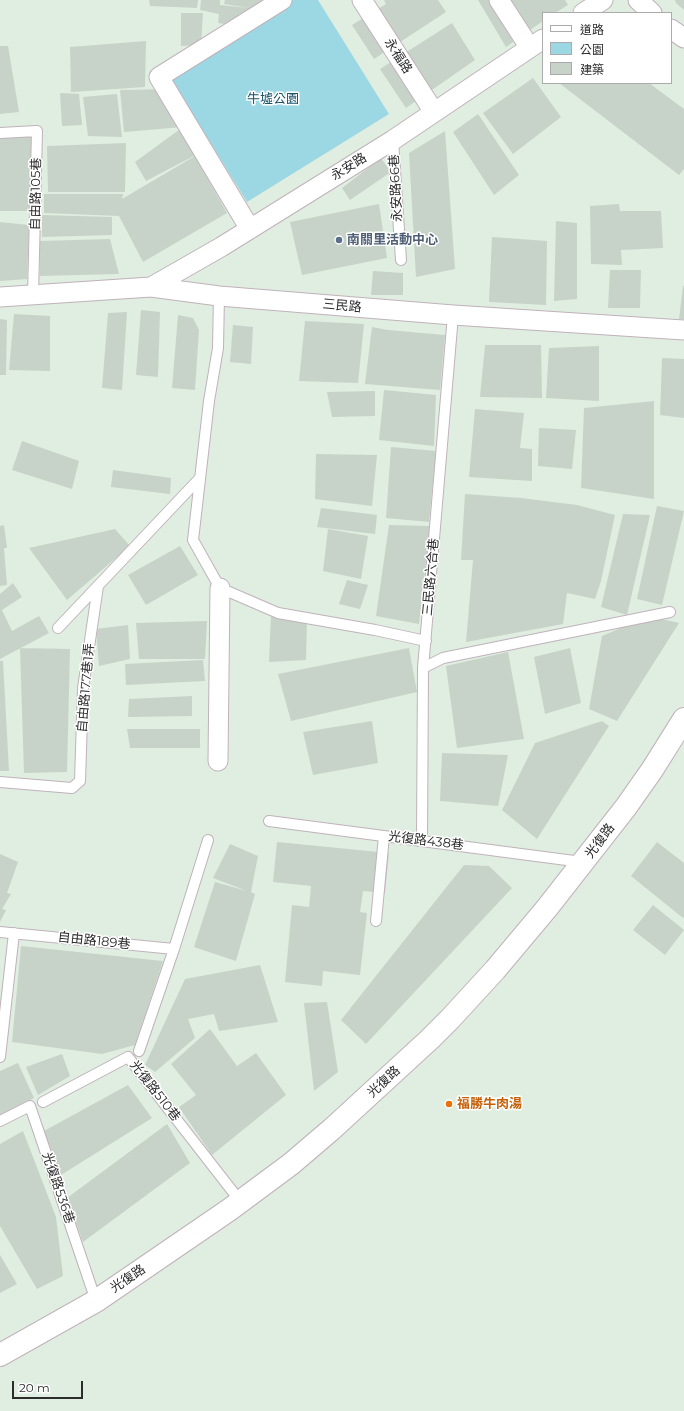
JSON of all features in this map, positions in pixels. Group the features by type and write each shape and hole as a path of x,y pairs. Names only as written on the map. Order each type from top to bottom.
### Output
{"main road":[{"name":"光復路","path":"0,1355 96,1301 240,1202 291,1164 332,1129 450,1019 495,970 584,862 635,794 684,719"}],"street":[{"path":"250,229 159,77 282,0"},
{"name":"永福路","path":"362,0 434,112"},
{"path":"499,0 536,43"},
{"path":"585,12 603,0"},
{"path":"638,0 651,12"},
{"path":"672,30 684,38"},
{"name":"永安路","path":"151,287 221,247 393,140 536,43"},
{"name":"三民路","path":"0,297 151,287 219,296 453,315 684,330"},
{"path":"218,761 220,588"}],"lane":[{"name":"自由路105巷","path":"0,133 37,131 33,295"},
{"name":"永安路66巷","path":"393,140 401,260"},
{"path":"219,296 218,348 209,401 193,540 220,588 278,613 375,630 426,641"},
{"name":"三民路六合巷","path":"422,840 423,668 453,315"},
{"path":"58,628 199,479"},
{"name":"自由路177巷1弄","path":"0,782 72,788 80,781 83,688 98,586"},
{"path":"423,668 443,658 670,612"},
{"name":"光復路438巷","path":"269,821 584,862"},
{"path":"376,921 384,836"},
{"path":"139,1051 174,949 208,840"},
{"name":"自由路189巷","path":"0,932 174,949"},
{"path":"0,1057 14,933"},
{"name":"光復路510巷","path":"43,1102 128,1057 240,1202"},
{"name":"光復路536巷","path":"0,1121 30,1106 96,1301"}],"green space":[{"name":"牛墟公園","path":"291,0 318,0 389,114 247,202 169,76"}],"building":[{"path":"149,0 198,0 197,8 150,6"},
{"path":"201,0 220,0 220,5 250,8 224,4 225,0 287,0 284,13 254,8 249,28 218,23 219,14 200,10"},
{"path":"384,0 438,0 446,12 374,59 352,25 386,4"},
{"path":"478,0 565,0 568,5 557,12 542,12 542,22 506,47"},
{"path":"675,0 684,0 684,10 676,3"},
{"path":"181,13 203,13 201,45 181,46"},
{"path":"452,23 475,60 406,108 380,69"},
{"path":"146,41 145,87 71,92 70,47"},
{"path":"0,46 8,46 19,112 0,114"},
{"path":"533,78 561,117 513,154 483,113"},
{"path":"560,84 650,84 684,109 684,169 679,175"},
{"path":"172,89 191,126 200,126 213,146 146,181 135,162 183,127 124,132 120,90"},
{"path":"60,93 79,94 82,125 62,126"},
{"path":"117,94 122,137 88,136 83,97"},
{"path":"478,114 519,175 494,195 453,132"},
{"path":"445,131 455,269 416,277 409,153"},
{"path":"0,137 34,137 32,211 0,211"},
{"path":"126,143 125,192 48,192 47,146"},
{"path":"195,156 227,213 143,262 119,216 44,213 44,194 123,194 122,199"},
{"path":"381,158 391,172 350,200 342,188"},
{"name":"南關里活動中心","path":"379,204 387,258 302,275 290,222"},
{"path":"619,204 620,211 661,211 663,248 621,250 622,265 591,264 590,206"},
{"path":"42,215 112,217 112,235 42,237"},
{"path":"556,221 577,223 577,299 554,301"},
{"path":"0,222 29,225 27,279 0,281"},
{"path":"492,237 547,241 546,305 489,302"},
{"path":"110,239 119,274 40,276 40,241"},
{"path":"610,270 641,270 640,308 608,308"},
{"path":"373,271 403,273 403,295 371,295"},
{"path":"683,286 684,319 679,319"},
{"path":"141,310 160,312 158,377 136,375"},
{"path":"127,312 122,390 102,388 108,313"},
{"path":"14,314 50,316 50,371 9,370"},
{"path":"178,315 193,318 199,330 195,390 172,388"},
{"path":"0,319 7,320 6,375 0,375"},
{"path":"305,321 364,324 358,383 299,381"},
{"path":"233,325 253,327 251,364 230,362"},
{"path":"372,327 388,330 445,335 440,390 365,384"},
{"path":"485,345 541,345 542,398 480,397"},
{"path":"599,346 599,401 546,398 549,348"},
{"path":"662,358 684,359 684,418 660,415"},
{"path":"384,390 436,395 434,446 379,440"},
{"path":"375,391 375,416 332,417 327,392"},
{"path":"654,401 654,499 581,488 584,408"},
{"path":"475,409 524,413 520,448 532,449 532,481 469,477"},
{"path":"539,428 576,430 572,469 538,466"},
{"path":"22,441 79,461 72,489 12,470"},
{"path":"391,447 436,451 429,522 386,518"},
{"path":"316,454 377,455 372,506 315,499"},
{"path":"113,470 171,478 170,494 111,487"},
{"path":"465,494 521,498 577,505 615,515 601,581 595,599 567,593 563,624 466,642 473,560 461,560"},
{"path":"657,506 684,511 662,605 637,599"},
{"path":"321,508 377,515 375,534 317,527"},
{"path":"623,514 650,515 627,615 601,607"},
{"path":"4,525 7,548 4,548 7,585 0,586 0,526"},
{"path":"389,525 430,526 419,624 376,616"},
{"path":"115,529 130,546 67,600 29,548"},
{"path":"328,529 368,536 361,579 323,571"},
{"path":"180,546 198,575 146,605 128,575"},
{"path":"347,580 368,585 360,609 339,604"},
{"path":"13,583 22,597 2,610 12,631 39,616 49,633 0,659 0,594"},
{"path":"271,614 307,618 306,660 269,662"},
{"path":"649,616 679,623 617,721 589,709 602,636"},
{"path":"207,621 205,659 139,659 136,623"},
{"path":"128,625 130,659 99,666 96,629"},
{"path":"20,648 70,649 67,772 24,773"},
{"path":"409,648 417,692 291,721 278,674"},
{"path":"570,648 581,703 545,714 534,657"},
{"path":"508,652 524,739 457,748 446,666"},
{"path":"203,660 205,681 126,685 125,664"},
{"path":"0,661 3,661 9,771 0,771"},
{"path":"192,696 192,716 128,717 129,699"},
{"path":"372,721 378,763 313,775 303,732"},
{"path":"602,721 609,726 537,839 502,810 535,743"},
{"path":"127,729 200,729 200,748 130,748"},
{"path":"442,753 508,755 498,806 440,801"},
{"path":"277,842 389,853 385,893 363,891 360,912 367,913 360,975 323,971 322,986 285,982 292,905 309,907 311,886 273,882"},
{"path":"657,842 684,863 683,918 631,876"},
{"path":"230,844 258,856 251,892 255,894 236,961 194,947 215,882 247,891 213,878"},
{"path":"0,854 18,862 7,893 11,894 2,909 6,910 0,922"},
{"path":"464,865 489,866 512,888 366,1044 341,1020"},
{"path":"653,905 684,930 665,955 633,930"},
{"path":"21,946 163,961 135,1045 102,1054 12,1042"},
{"path":"260,965 278,1022 219,1031 214,1014 188,1019 195,1038 155,1072 145,1065 185,979"},
{"path":"327,1002 338,1072 314,1091 304,1003"},
{"path":"210,1029 237,1066 256,1053 286,1095 212,1155 179,1107 196,1095 171,1064"},
{"path":"62,1054 70,1076 38,1095 26,1067"},
{"path":"18,1063 34,1098 0,1114 0,1071"},
{"path":"128,1085 152,1118 61,1175 44,1131"},
{"path":"167,1124 190,1163 83,1242 67,1198"},
{"path":"23,1131 56,1217 63,1276 37,1289 0,1226 0,1144"},
{"path":"0,1255 17,1284 0,1293"}],"place":[{"name":"南關里活動中心","path":"339,240"},
{"name":"福勝牛肉湯","path":"449,1104"}]}
